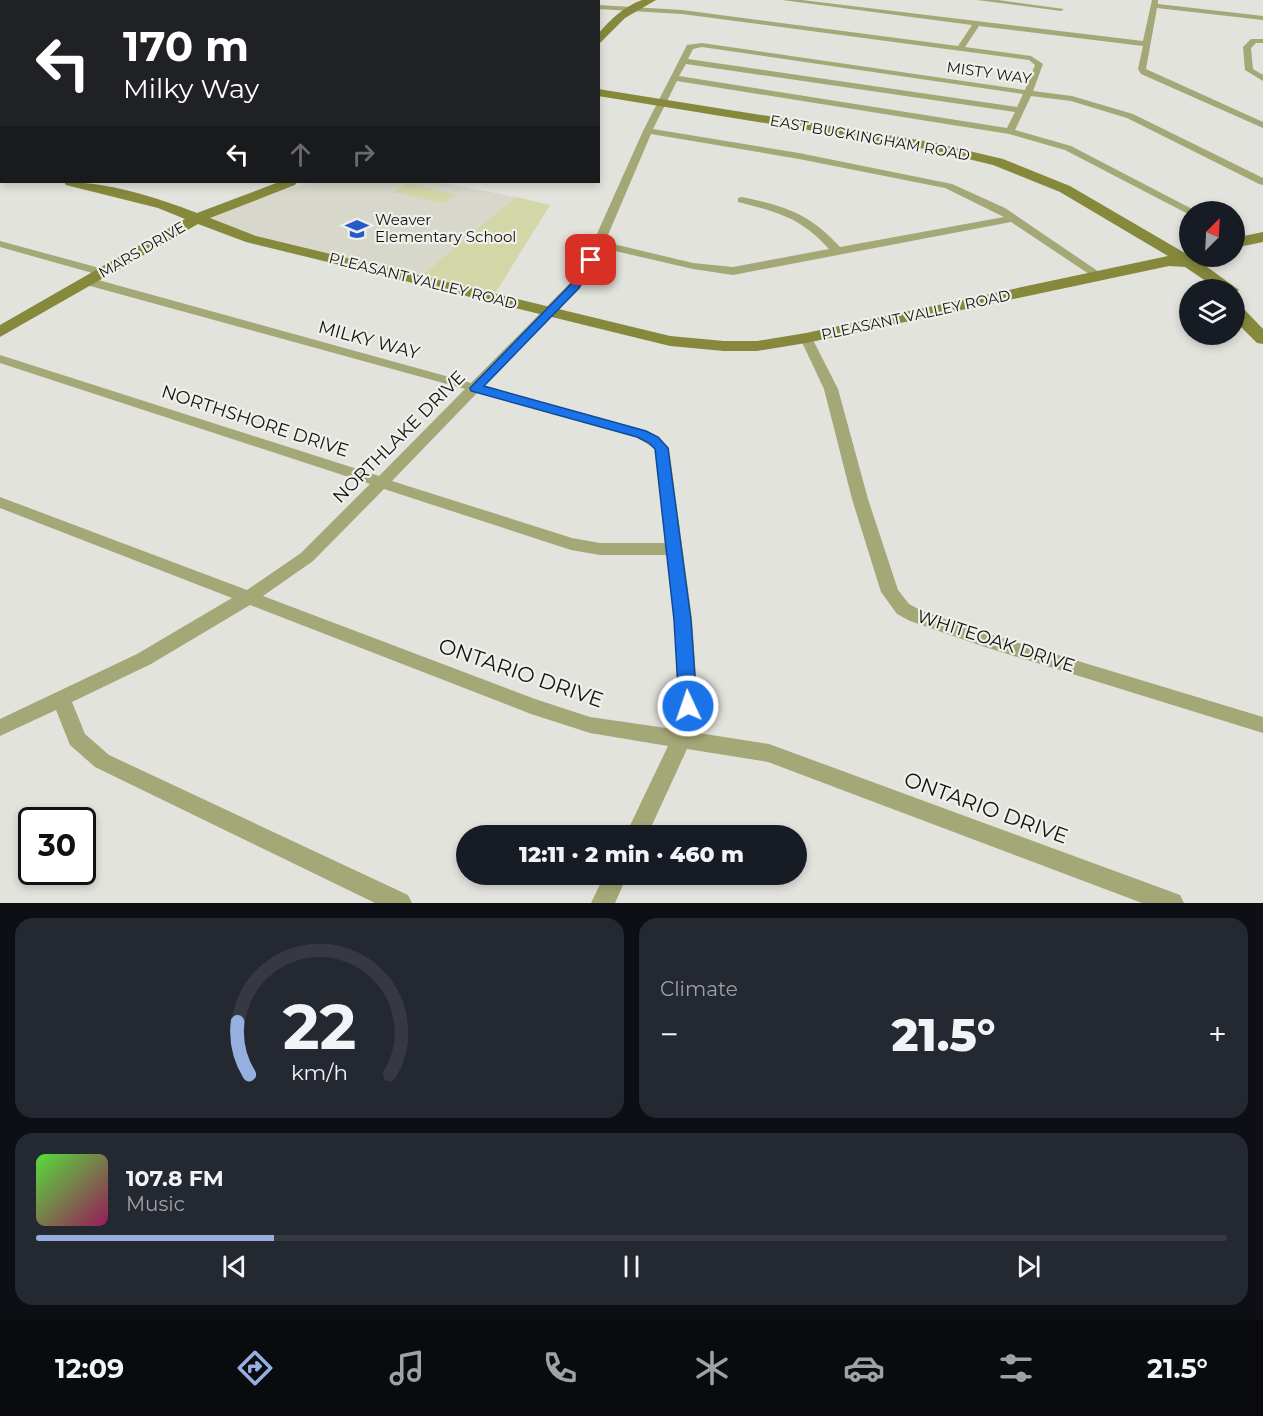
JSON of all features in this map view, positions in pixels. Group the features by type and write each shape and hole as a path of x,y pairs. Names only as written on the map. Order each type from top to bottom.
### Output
{"street":[{"path":"600,37 617,17 628,9 651,0"},
{"path":"785,0 976,24 1052,30 1147,44"},
{"path":"980,0 1060,12 1065,0"},
{"path":"1263,18 1155,3 1142,69 1144,72 1263,125"},
{"path":"600,7 682,12 1035,60 1039,64 1029,92 1010,131"},
{"path":"960,49 976,24"},
{"path":"1258,41 1247,47 1249,70 1263,79"},
{"name":"NORTHLAKE DRIVE","path":"0,728 144,659 249,597 307,557 575,285 598,244 682,61 690,47 695,45"},
{"name":"MISTY WAY","path":"695,45 1072,99 1130,116 1263,182"},
{"path":"682,61 1020,110"},
{"path":"674,78 1010,131 1068,148 1179,206"},
{"name":"EAST BUCKINGHAM ROAD","path":"600,92 924,151 1002,170 1050,190 1179,257"},
{"name":"EAST BUCKINGHAM ROAD","path":"600,97 662,105"},
{"path":"648,131 935,182 979,198 1099,276"},
{"name":"PLEASANT VALLEY ROAD","path":"74,183 163,205 251,239 670,341 692,343 757,346 806,338 1179,258"},
{"name":"MARS DRIVE","path":"0,332 197,218 287,183"},
{"path":"742,200 791,212 824,236 837,251"},
{"path":"598,244 693,266 734,271 1013,218"},
{"path":"1245,241 1263,237"},
{"path":"0,244 103,272"},
{"path":"1245,244 1263,247"},
{"path":"1189,267 1200,279"},
{"path":"1195,267 1214,279"},
{"name":"MILKY WAY","path":"87,281 642,434 654,440 662,448 673,549"},
{"path":"1245,301 1263,317"},
{"path":"1245,320 1263,339"},
{"name":"WHITEOAK DRIVE","path":"806,338 831,389 860,499 890,592 903,609 916,616 989,641 1263,725"},
{"name":"NORTHSHORE DRIVE","path":"0,359 571,544 600,549 673,549"},
{"name":"ONTARIO DRIVE","path":"0,502 531,706 590,725 769,753 1172,903"},
{"path":"641,825 681,739 688,706 683,620 673,549"},
{"path":"61,699 77,739 102,761 400,903"},
{"path":"603,903 612,885"}],"shaded area":[{"name":"Weaver Elementary School","path":"308,183 443,183 516,197 420,277 252,236 209,217"}],"green space":[{"path":"407,183 457,195 444,203 393,192"},
{"path":"516,197 550,205 496,292 491,293 420,277"}],"place":[{"name":"Weaver Elementary School","path":"357,229"}],"route":[{"path":"591,260 575,285 476,388 642,434 654,440 662,448 683,620 688,706"}]}
